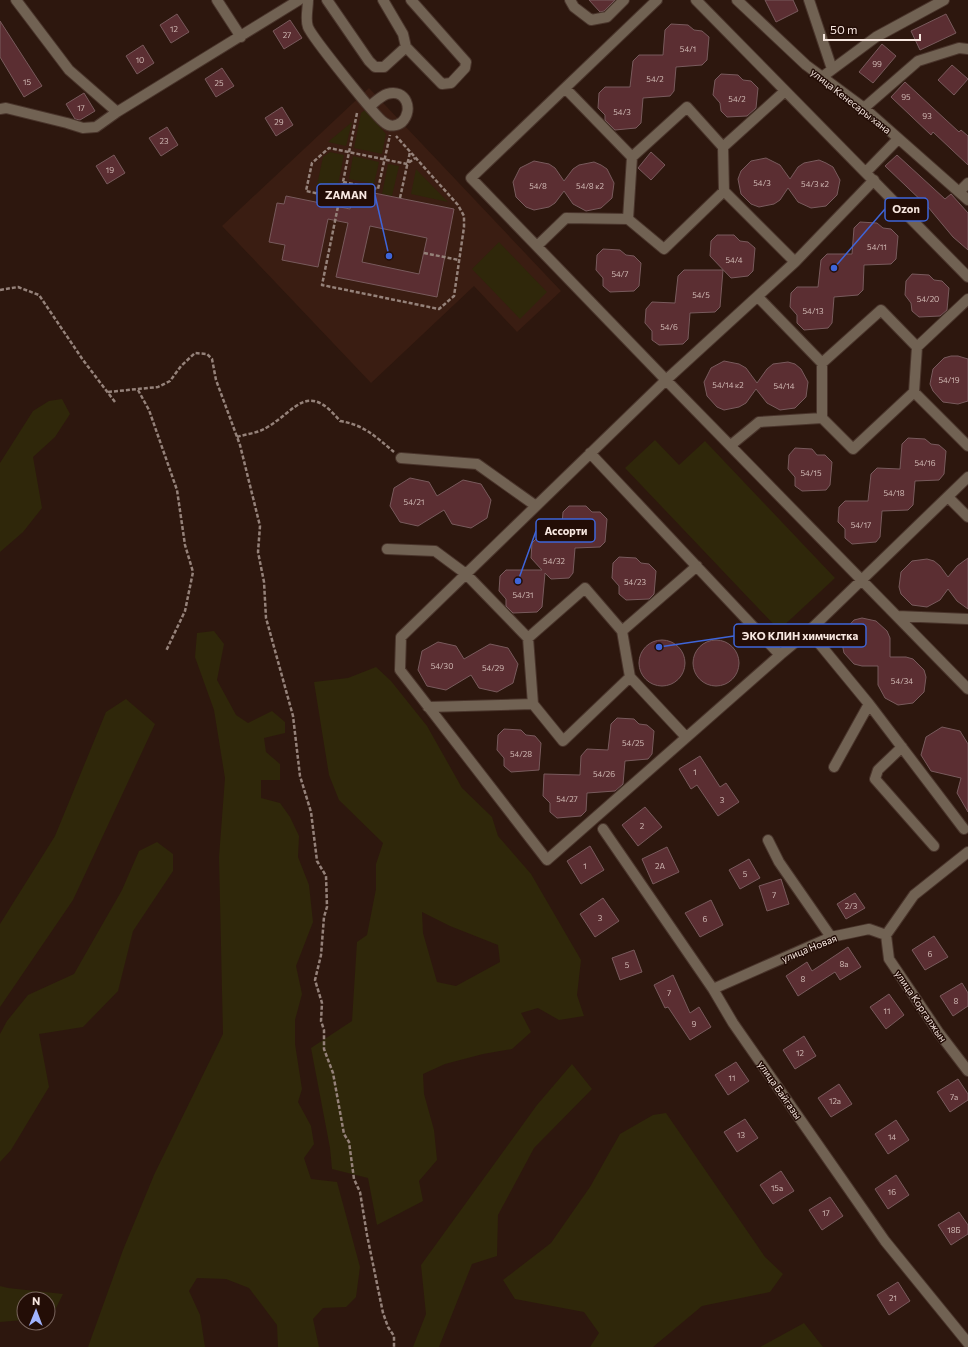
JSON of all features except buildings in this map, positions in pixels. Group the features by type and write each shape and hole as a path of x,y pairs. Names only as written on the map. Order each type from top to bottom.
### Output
{"street":[{"path":"16,0 69,70 117,112"},
{"path":"217,0 241,37"},
{"path":"0,109 14,110 67,122 83,128 96,127 117,112 299,0"},
{"path":"308,0 307,19 312,35 370,106"},
{"path":"327,0 369,61 375,67 384,67 406,47"},
{"path":"383,0 403,34 406,47 442,84 450,83 465,68 466,62 411,0"},
{"path":"570,0 574,7 591,20 607,17 624,0"},
{"path":"658,0 471,178 666,380 968,688"},
{"path":"696,0 968,277"},
{"name":"улица Кенесары хана","path":"736,0 806,65 864,108 968,200"},
{"path":"809,0 832,69"},
{"path":"822,77 876,37 944,0"},
{"path":"864,108 918,61 959,48 968,49"},
{"path":"565,88 632,157"},
{"path":"723,147 785,91"},
{"path":"628,219 632,157 687,107 723,147 724,191 795,262"},
{"path":"866,172 898,138"},
{"path":"874,180 795,262 666,380 401,637 400,670 547,860 780,654 809,631 968,477"},
{"path":"959,192 968,183"},
{"path":"537,246 566,218 628,219 664,249 724,191"},
{"path":"758,296 822,363 822,418 853,449 914,392 917,347 968,299"},
{"path":"822,363 881,310 917,347"},
{"path":"914,392 968,446"},
{"path":"731,445 759,422 822,418"},
{"path":"590,453 780,654"},
{"path":"400,458 477,464 536,506"},
{"path":"948,497 968,517"},
{"path":"387,548 436,551 466,574 528,638 533,704 563,741 630,677"},
{"path":"622,631 697,566"},
{"path":"528,638 585,588 622,631 630,677 686,737"},
{"path":"897,616 968,619"},
{"path":"809,631 869,704 964,829"},
{"path":"428,707 533,704"},
{"path":"834,767 869,704"},
{"path":"902,747 878,770 875,779 934,846"},
{"name":"улица Байгазы","path":"603,828 713,989 733,1023 885,1241 968,1343"},
{"path":"768,840 779,862 831,937"},
{"path":"886,935 914,895 968,852"},
{"name":"улица Новая","path":"713,989 831,937 869,929 886,935"},
{"name":"улица Коргалжын","path":"886,935 889,959 939,1033 968,1071"}],"path":[{"path":"343,182 378,190 391,130 458,205 464,216 464,227 454,296 439,309 322,285 357,113"},
{"path":"340,198 306,191 312,163 329,148 407,164 415,158"},
{"path":"400,198 410,151"},
{"path":"424,253 459,260"},
{"path":"0,290 18,287 39,295 83,360 115,402"},
{"path":"108,392 158,387 170,381 181,366 195,353 207,354 212,359 216,380 237,437 260,526 258,552 264,582 266,618 293,716 300,776 310,812 318,860 326,876 327,907 324,917 321,955 315,980 322,1003 321,1021 324,1030 324,1049 334,1073 344,1134 349,1142 354,1179 360,1192 383,1313 388,1327 394,1336 394,1347"},
{"path":"138,390 149,410 176,490 185,545 193,572 185,611 166,651"},
{"path":"237,437 265,429 306,400 316,400 333,413 340,421 352,423 368,430 400,458"}],"shaded area":[{"path":"369,88 561,291 517,332 474,286 371,383 222,226"},
{"path":"365,110 386,134 382,154 354,148 361,113"},
{"path":"352,122 346,146 328,142"},
{"path":"330,152 344,155 337,190 317,185 323,157"},
{"path":"353,156 379,162 374,184 349,179"},
{"path":"388,164 399,166 392,196 382,194"},
{"path":"416,169 448,202 411,194"},
{"path":"499,242 547,292 520,319 472,269"},
{"path":"62,399 70,414 55,437 33,457 42,508 23,532 0,552 0,463 33,411 49,401"},
{"path":"655,440 679,465 705,441 835,578 779,630 625,468"},
{"path":"214,631 224,644 217,680 236,715 248,723 272,711 285,722 285,733 264,738 266,752 280,764 280,780 261,780 261,798 280,803 290,817 299,836 298,857 309,885 313,922 296,966 302,994 295,1020 295,1044 302,1089 298,1102 311,1126 314,1144 304,1158 311,1179 337,1182 360,1267 356,1297 346,1307 323,1308 313,1319 319,1347 278,1347 277,1325 249,1288 226,1279 197,1278 189,1291 200,1315 205,1347 88,1347 123,1250 154,1175 223,1034 219,857 225,778 214,710 195,657 197,633"},
{"path":"376,667 391,681 427,726 462,788 492,817 498,836 531,874 581,960 577,995 584,1016 559,1020 538,1008 521,1013 531,1032 512,1049 483,1054 445,1064 423,1074 424,1094 434,1130 437,1160 419,1181 423,1201 377,1225 368,1178 332,1169 330,1148 311,1048 352,1021 357,942 367,935 376,889 376,864 383,843 339,800 329,775 314,682 348,678","holes":["422,912 450,926 498,945 500,962 456,986 437,982 423,933"]},
{"path":"126,699 155,724 73,900 0,1007 0,924 55,836 106,712"},
{"path":"157,842 173,854 173,871 133,931 118,991 83,1027 39,1034 49,1087 11,1150 0,1162 0,1034 7,1021 28,995 74,974 122,890 139,851"},
{"path":"572,1064 592,1089 534,1148 498,1215 497,1256 472,1264 439,1347 413,1347 426,1314 421,1265 537,1105"},
{"path":"666,1113 765,1257 783,1274 770,1292 702,1306 653,1347 590,1347 599,1333 584,1312 515,1299 503,1280 551,1243 590,1187 620,1134 653,1115"},
{"path":"0,1286 36,1291 16,1291 16,1321 0,1322"},
{"path":"56,1293 63,1294 56,1308"},
{"path":"804,1323 823,1347 760,1347"}],"place":[{"name":"ZAMAN","path":"389,256"},
{"name":"Ozon","path":"834,268"},
{"name":"Ассорти","path":"518,581"},
{"name":"ЭКО КЛИН химчистка","path":"659,647"}]}
